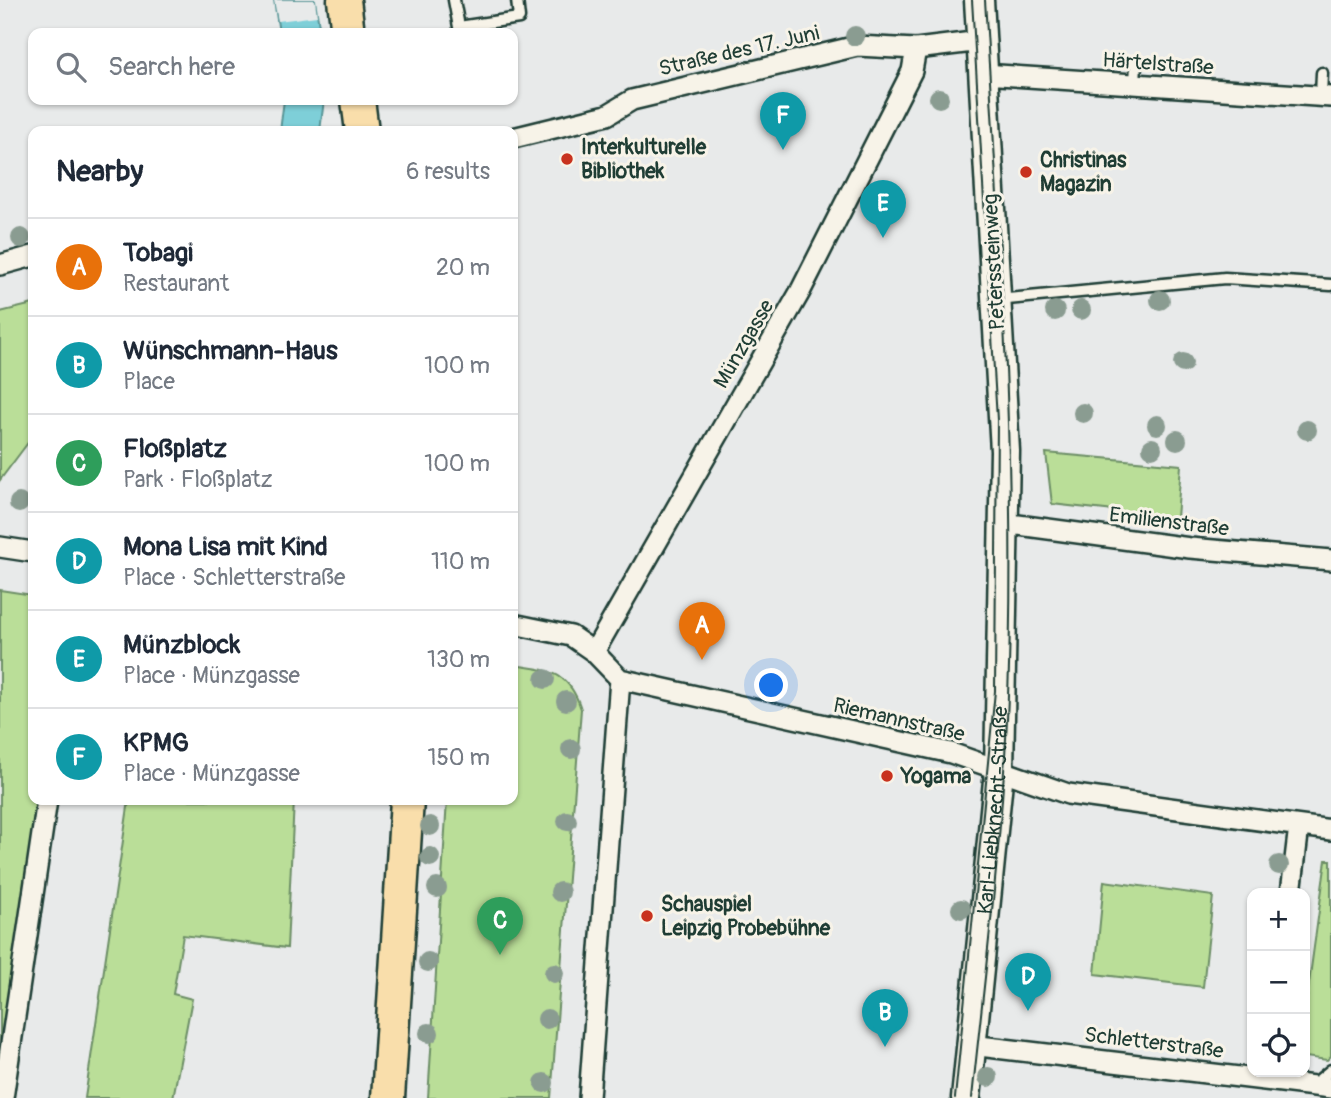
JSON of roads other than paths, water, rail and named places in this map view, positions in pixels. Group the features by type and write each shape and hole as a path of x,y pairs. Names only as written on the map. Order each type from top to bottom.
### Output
{"main road":[{"path":"344,0 347,28"},
{"name":"Peterssteinweg","path":"979,0 1005,451 1003,523"},
{"path":"359,105 361,126"},
{"name":"Karl-Liebknecht-Straße","path":"966,1098 999,771 1003,523"},
{"path":"388,1098 407,805"}],"street":[{"name":"Straße des 17. Juni","path":"518,137 607,115 632,100 857,47 916,49 981,41"},
{"name":"Münzgasse","path":"594,652 803,286 912,71 916,49"},
{"name":"Härtelstraße","path":"983,74 1326,97"},
{"path":"0,265 28,257"},
{"name":"Emilienstraße","path":"1003,523 1190,548 1331,561"},
{"path":"5,547 28,551"},
{"path":"518,625 571,636 594,652 620,679 589,1098"},
{"name":"Riemannstraße","path":"620,679 951,753 1068,793 1331,830"},
{"path":"3,1098 46,805"},
{"path":"1292,888 1299,826"},
{"name":"Schletterstraße","path":"971,1045 1247,1074"},
{"name":"Schletterstraße","path":"1276,1077 1322,1087"}],"lane":[{"path":"454,0 458,27 519,18 517,0"},
{"path":"1135,85 1136,62"},
{"path":"1322,73 1326,97"},
{"path":"997,300 1225,278 1331,285"},
{"path":"1322,1087 1331,1069"}],"water":[{"path":"274,0 315,0 319,28 278,28"},
{"path":"283,105 323,105 321,126 281,126"}],"tram line":[{"path":"955,1098 995,691 997,420 972,0"},
{"path":"972,1098 1002,796 1010,609 1005,348 985,0"}],"place":[{"name":"KPMG","path":"783,150"},
{"name":"Interkulturelle Bibliothek","path":"567,159"},
{"name":"Christinas Magazin","path":"1026,172"},
{"name":"Münzblock","path":"883,238"},
{"name":"Tobagi","path":"702,660"},
{"name":"Yogama","path":"887,776"},
{"name":"Schauspiel Leipzig Probebühne","path":"647,916"},
{"name":"Floßplatz","path":"500,955"},
{"name":"Mona Lisa mit Kind","path":"1028,1011"},
{"name":"Wünschmann-Haus","path":"885,1047"}]}
